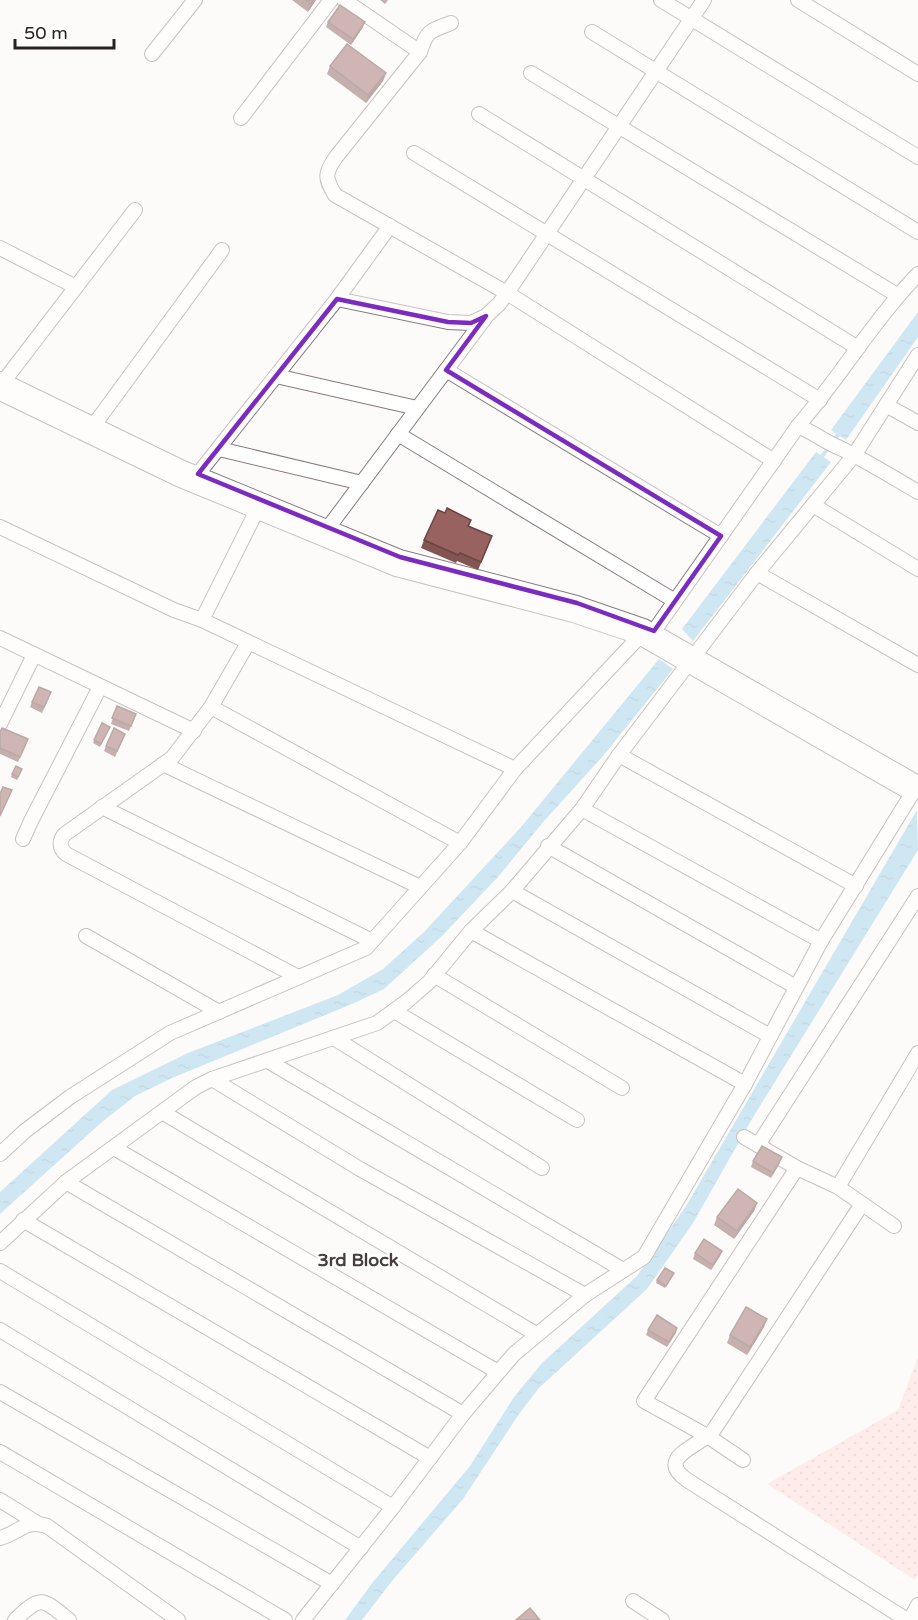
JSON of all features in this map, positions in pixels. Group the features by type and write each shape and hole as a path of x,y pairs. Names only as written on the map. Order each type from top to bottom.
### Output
{"street":[{"path":"152,54 195,0"},
{"path":"241,118 331,0"},
{"path":"344,0 420,52"},
{"path":"661,0 918,157"},
{"path":"328,528 486,316 507,293 704,0"},
{"path":"798,0 918,74"},
{"path":"451,23 425,36 420,52 328,168 326,180 335,195 507,293 774,461"},
{"path":"592,32 918,232"},
{"path":"531,73 897,295"},
{"path":"479,114 858,348"},
{"path":"414,153 820,400"},
{"path":"1,384 135,210"},
{"path":"198,474 337,299 390,226"},
{"path":"0,248 76,288"},
{"path":"94,425 222,250"},
{"path":"654,631 798,426 820,400 897,295 918,274"},
{"path":"337,299 448,322 471,323 486,316"},
{"path":"0,1243 66,1182 196,1087 212,1079 377,1023 406,1002 434,975 471,931 512,891 548,846 582,809 757,573 855,454 918,355"},
{"path":"446,370 721,536"},
{"path":"276,376 417,408"},
{"path":"1,384 198,474 400,557 577,603 644,626 654,631 691,660"},
{"path":"1,384 178,479 396,569 573,615 639,638 691,660 916,787 821,941 745,1084 644,1257 585,1295 514,1353 463,1414 393,1508 303,1620"},
{"path":"886,405 918,423"},
{"path":"798,426 855,454 918,492"},
{"path":"398,434 675,601"},
{"path":"219,448 362,483"},
{"path":"813,505 918,569"},
{"path":"202,620 256,512"},
{"path":"0,527 515,769"},
{"path":"757,573 918,665"},
{"path":"0,638 194,731"},
{"path":"0,1154 80,1090 170,1033 366,948 460,843 515,769 639,638"},
{"path":"248,643 211,707 172,758 62,837 62,850 298,977"},
{"path":"0,724 34,655"},
{"path":"23,839 100,687"},
{"path":"211,707 460,843"},
{"path":"620,755 856,886"},
{"path":"163,764 420,887"},
{"path":"102,807 372,941"},
{"path":"582,809 821,941"},
{"path":"548,846 796,987"},
{"path":"512,891 770,1036"},
{"path":"758,1145 918,896"},
{"path":"471,931 745,1084"},
{"path":"86,936 219,1012"},
{"path":"434,975 622,1088"},
{"path":"394,1011 577,1120"},
{"path":"333,1038 542,1168"},
{"path":"838,1187 918,1053"},
{"path":"268,1061 623,1270"},
{"path":"212,1079 360,1169 585,1295"},
{"path":"162,1112 536,1334"},
{"path":"744,1137 797,1168 838,1187 894,1226"},
{"path":"114,1148 498,1372"},
{"path":"743,1460 709,1437 644,1401 797,1168"},
{"path":"66,1182 463,1414"},
{"path":"862,1203 709,1437 682,1452 676,1464 683,1477 909,1620 918,1605"},
{"path":"23,1220 430,1458"},
{"path":"0,1271 393,1508"},
{"path":"0,1330 361,1548"},
{"path":"0,1392 332,1584"},
{"path":"0,1452 285,1620"},
{"path":"0,1500 37,1523 47,1526 178,1620"},
{"path":"0,1538 29,1523 37,1523"},
{"path":"633,1601 662,1620"},
{"path":"15,1620 31,1605 43,1602 50,1604 69,1620"}],"highlighted area":[{"path":"337,299 448,322 471,323 486,316 446,370 721,536 654,631 577,603 400,557 198,474"}],"shaded area":[{"path":"918,1357 918,1575 915,1580 767,1484 898,1410"}],"water":[{"path":"918,312 918,337 846,440 831,430"},
{"path":"816,452 831,462 693,641 682,629"},
{"path":"659,659 673,669 603,756 545,820 498,877 441,937 384,989 172,1078 135,1096 102,1122 0,1214 0,1192 112,1090 188,1053 338,995 383,969 424,932 521,827"},
{"path":"917,810 918,850 752,1119 693,1223 647,1289 539,1388 519,1414 463,1499 392,1581 362,1620 345,1620 373,1582 470,1466 514,1397 542,1363 637,1276 686,1206"}],"building":[{"path":"340,5 365,22 353,39 328,22"},
{"path":"347,44 386,73 368,95 330,66"},
{"path":"447,508 471,520 468,526 492,536 481,562 424,540 438,510 445,513"},
{"path":"39,687 51,692 44,707 32,702"},
{"path":"117,706 136,714 131,726 112,718"},
{"path":"102,723 110,727 101,744 94,740"},
{"path":"2,728 28,739 20,757 0,748"},
{"path":"114,728 125,734 117,751 106,746"},
{"path":"16,766 22,769 18,777 12,774"},
{"path":"3,787 12,790 0,816 0,794"},
{"path":"762,1146 782,1157 773,1173 753,1161"},
{"path":"738,1189 757,1203 737,1231 717,1217"},
{"path":"704,1239 722,1251 713,1265 695,1253"},
{"path":"665,1268 674,1273 666,1286 657,1280"},
{"path":"746,1307 767,1319 750,1347 730,1335"},
{"path":"657,1315 677,1328 669,1342 648,1330"},
{"path":"530,1608 540,1620 516,1620"}],"waterway":[{"path":"820,459 841,431"}],"district":[{"name":"3rd Block","path":"358,1260"}]}
